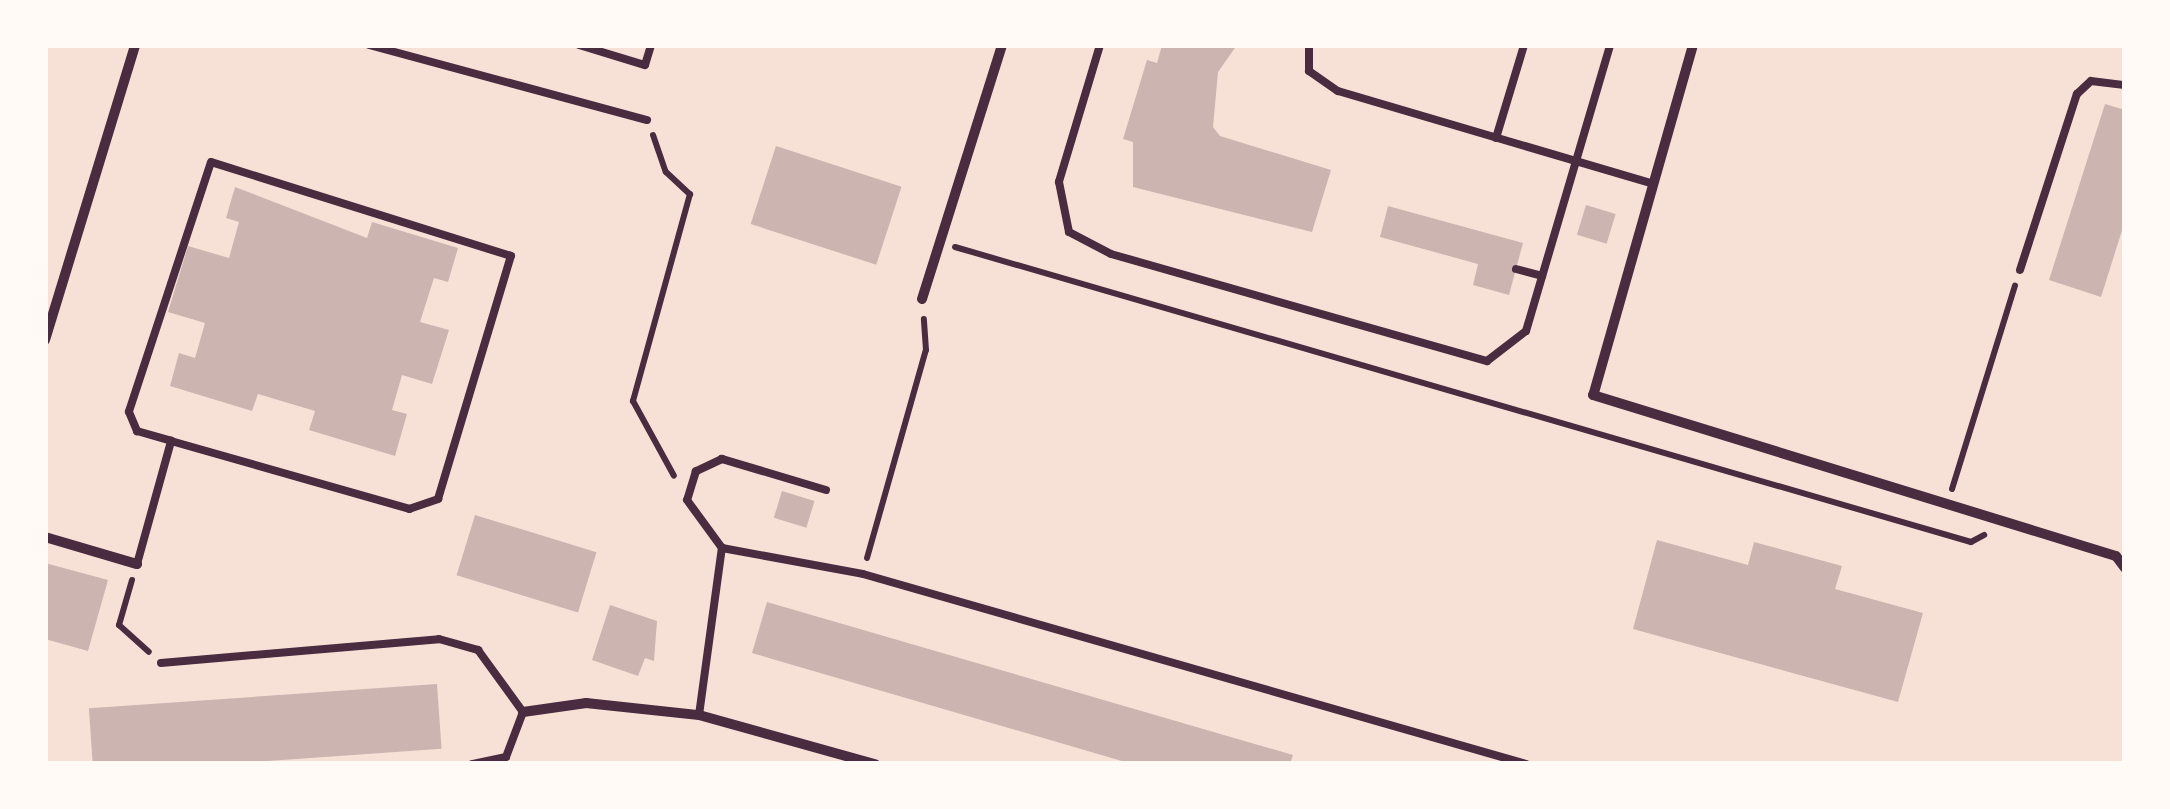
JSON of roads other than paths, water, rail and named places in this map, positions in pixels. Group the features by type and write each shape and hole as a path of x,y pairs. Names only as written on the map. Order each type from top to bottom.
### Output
{"street":[{"path":"45,340 135,45"},
{"path":"922,300 1002,45"},
{"path":"1693,45 1593,395 2116,556 2125,568"},
{"path":"45,536 137,564"},
{"path":"523,712 586,702 698,715 875,764"}],"lane":[{"path":"369,45 647,120"},
{"path":"579,45 645,64 652,45"},
{"path":"1100,45 1059,182 1059,212 1084,243 1474,361 1517,346 1542,276 1610,45"},
{"path":"1309,45 1318,84 1653,184"},
{"path":"1496,138 1524,45"},
{"path":"2020,270 2077,94 2091,81 2125,85"},
{"path":"210,162 511,256 438,499 426,509 171,441 137,430 129,412 210,162"},
{"path":"1516,269 1542,276"},
{"path":"137,564 171,441"},
{"path":"826,490 722,459 696,471 687,500 722,548 863,574 1526,764"},
{"path":"698,715 722,548"},
{"path":"162,663 439,639 478,650 523,712 506,757 472,764"}]}
